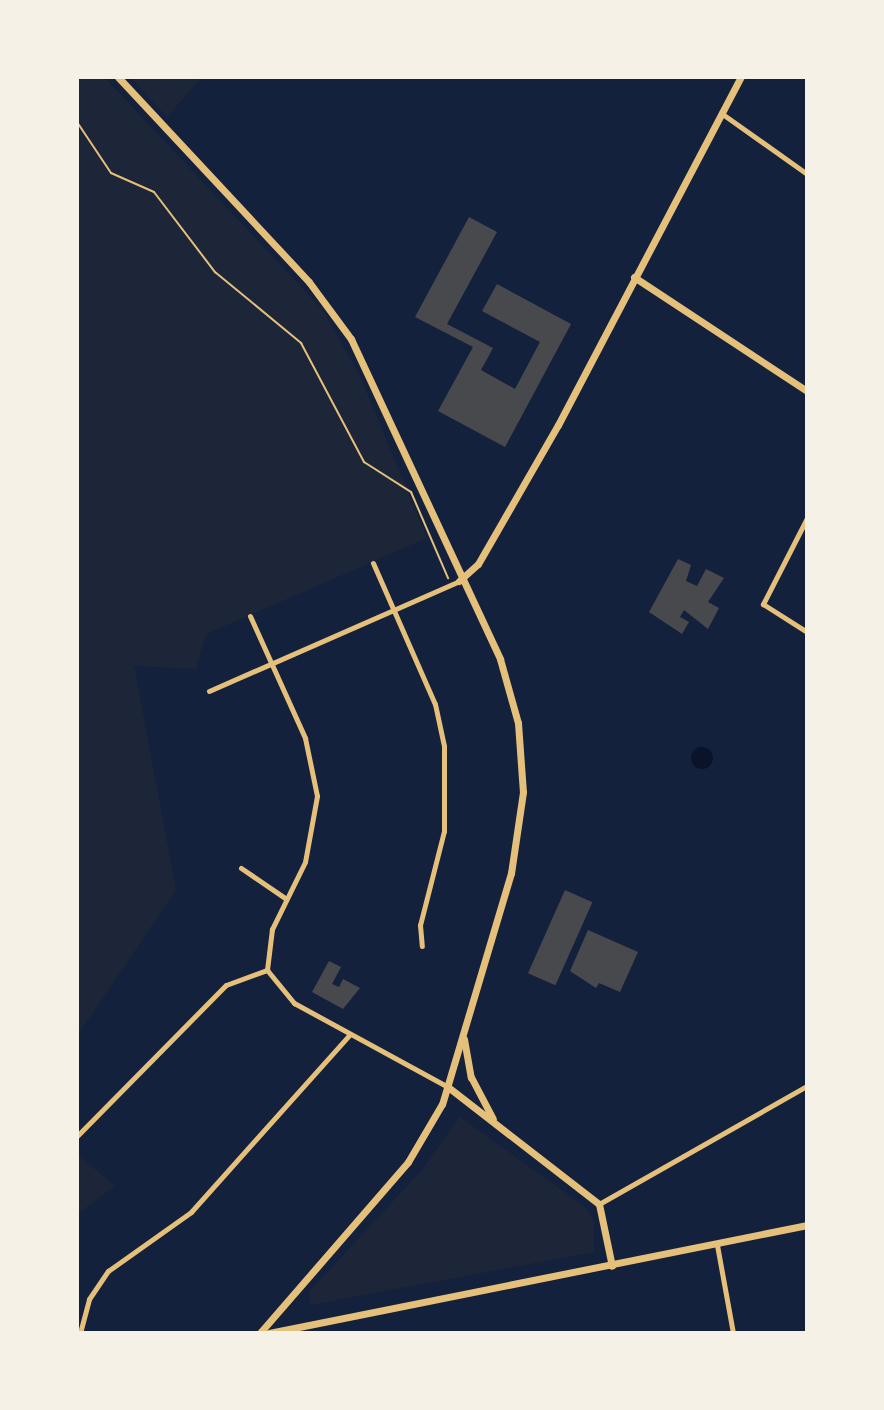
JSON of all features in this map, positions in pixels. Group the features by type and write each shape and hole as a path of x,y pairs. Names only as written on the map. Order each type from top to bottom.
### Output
{"street":[{"path":"118,77 340,322 459,581 500,659 518,723 523,792 511,873 448,1087 408,1162 260,1333"},
{"path":"209,691 395,613 451,586 478,564 741,77"},
{"path":"721,113 807,174"},
{"path":"634,277 807,391"},
{"path":"807,518 763,604 807,632"},
{"path":"373,563 435,705 447,781 443,845 421,925 422,946"},
{"path":"250,616 316,770 317,796 305,862 285,898 268,942 267,970 294,1003 448,1087 599,1205 612,1266"},
{"path":"241,868 285,898"},
{"path":"77,1136 226,985 267,970"},
{"path":"464,1034 471,1077 496,1122"},
{"path":"80,1333 85,1308 108,1271 191,1212 349,1035"},
{"path":"599,1205 807,1086"},
{"path":"269,1333 807,1225"},
{"path":"717,1245 733,1333"},
{"path":"77,1306 85,1308"}],"lane":[{"path":"77,433 77,467"}],"path":[{"path":"77,122 111,173 154,192 215,272 300,343 364,462 411,492 451,586"}],"shaded area":[{"path":"77,77 104,77 322,309 359,374 427,538 206,634 196,669 134,666 176,890 77,1036"},
{"path":"130,77 202,77 167,117"},
{"path":"702,747 710,750 713,758 710,766 702,769 694,766 691,758 694,750"},
{"path":"460,1117 585,1207 594,1221 594,1252 310,1305 309,1292 422,1170"},
{"path":"77,1154 115,1186 77,1214"}],"building":[{"path":"469,217 497,232 447,324 493,348 481,370 515,389 540,342 482,311 497,284 571,324 505,447 438,411 473,347 415,317"},
{"path":"678,559 691,565 686,581 697,586 706,569 724,578 708,602 719,608 708,629 684,610 680,617 689,622 682,634 649,612"},
{"path":"565,890 592,902 555,985 528,973"},
{"path":"588,930 638,952 620,992 599,983 596,988 570,971"},
{"path":"329,961 341,967 332,984 339,987 343,979 360,988 343,1009 312,992"}]}
